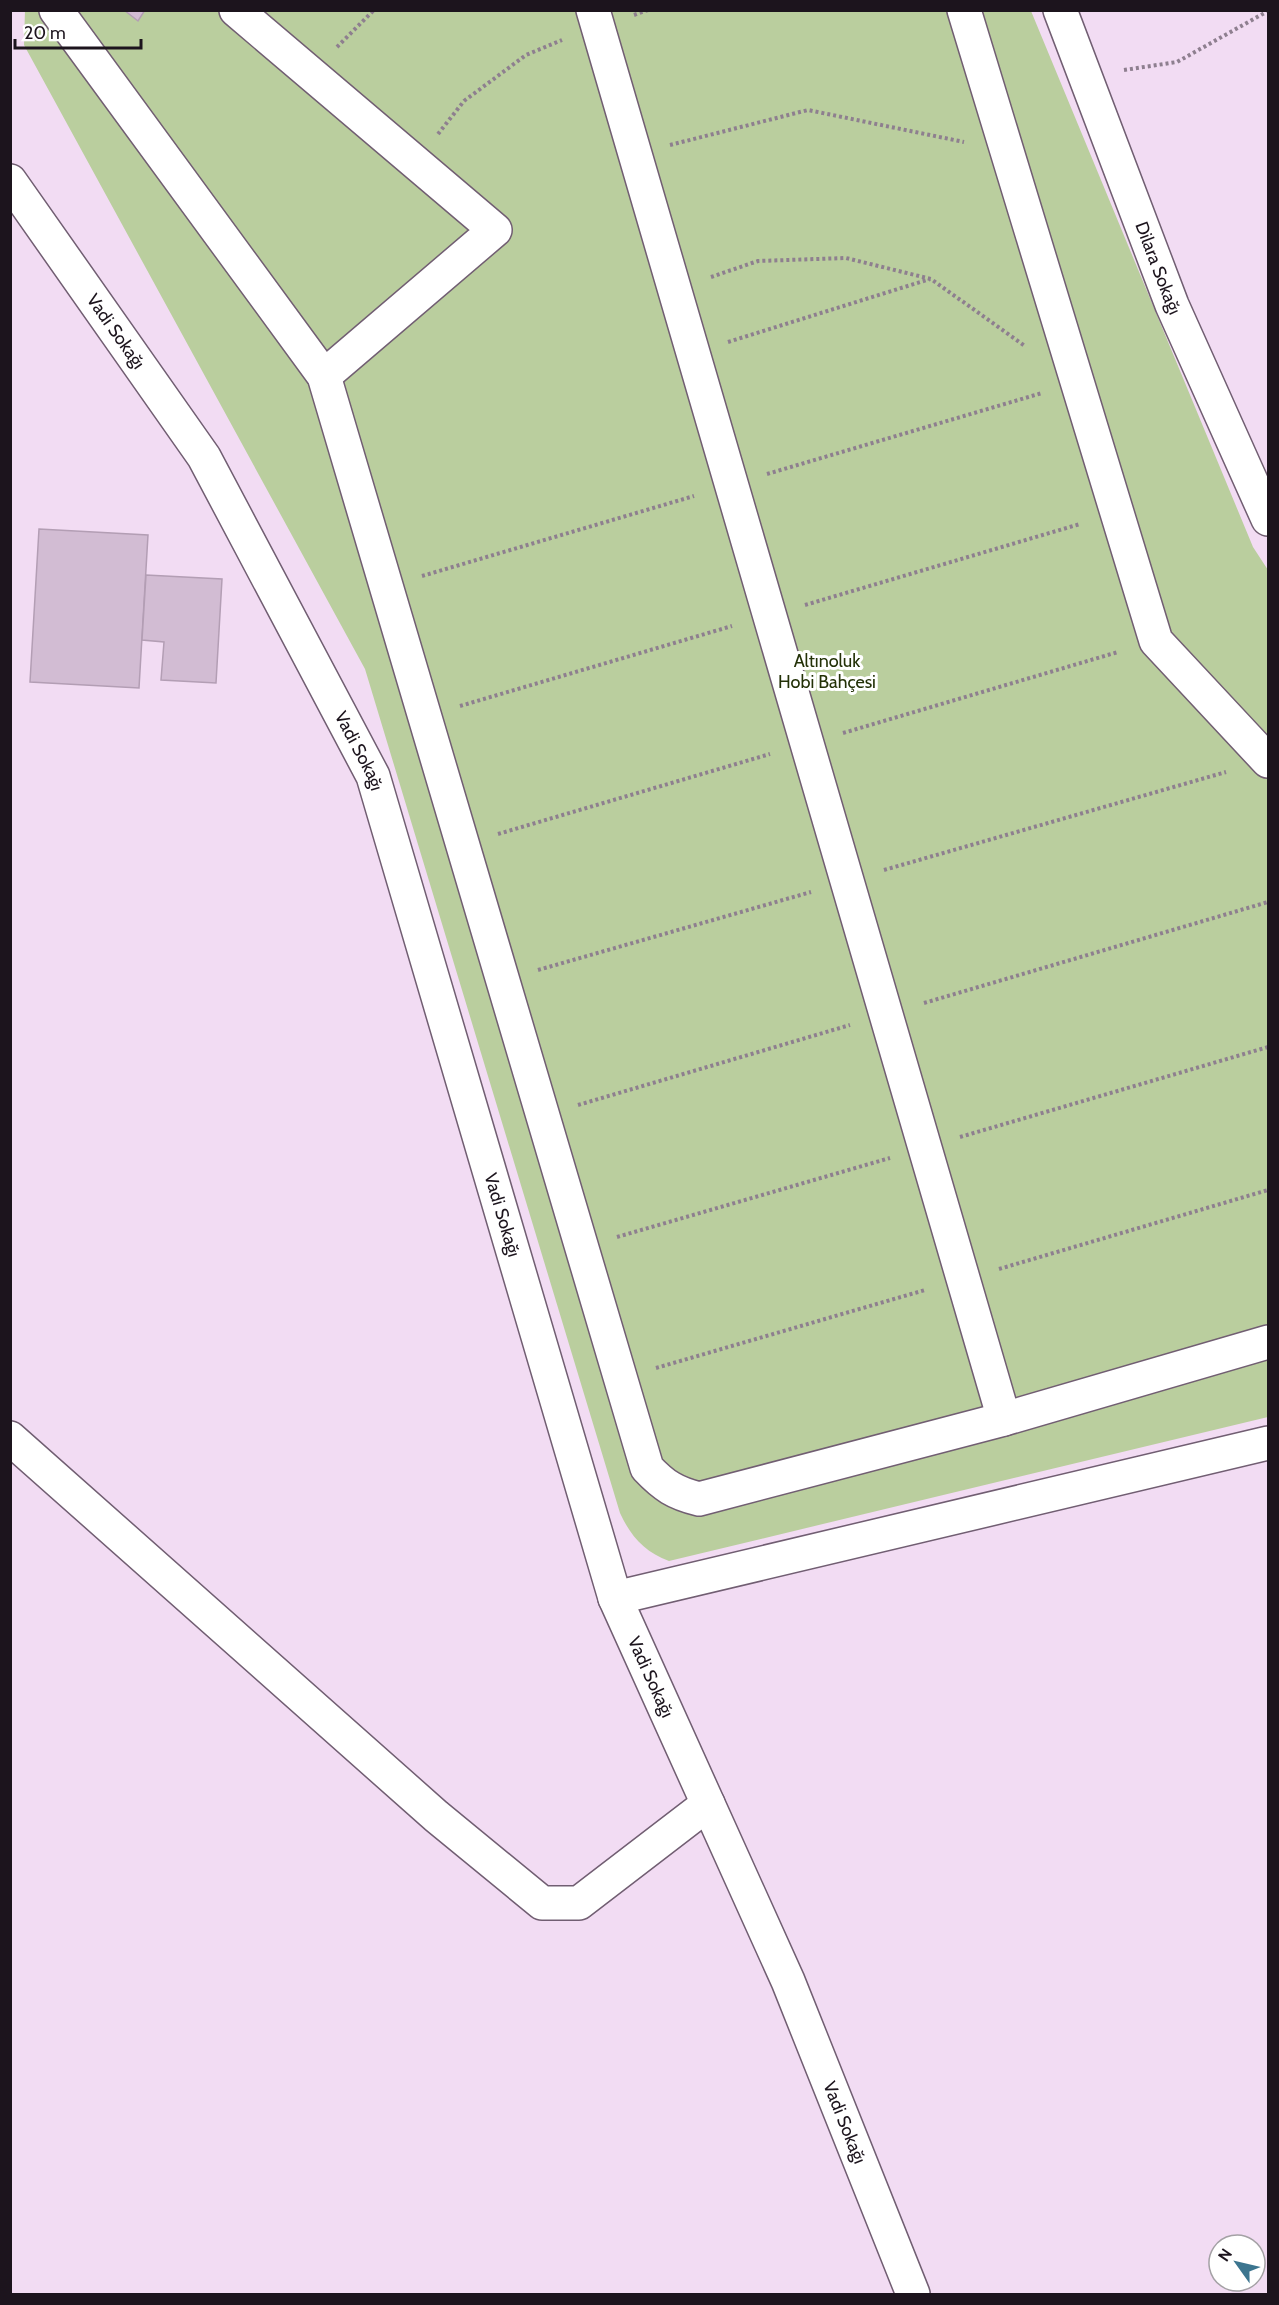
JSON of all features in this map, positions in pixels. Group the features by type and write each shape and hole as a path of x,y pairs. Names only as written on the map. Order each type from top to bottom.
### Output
{"street":[{"path":"56,10 324,376 647,1468 661,1483 679,1494 699,1499 1004,1419 1269,1342"},
{"path":"236,10 495,230 324,376"},
{"path":"964,10 1156,641 1269,760"},
{"name":"Dilara Sokağı","path":"1060,10 1172,305 1269,519"},
{"path":"595,18 1004,1419"},
{"name":"Vadi Sokağı","path":"10,181 204,457 373,776 615,1598 788,1981 913,2295"},
{"path":"10,1438 427,1808 542,1903 579,1903 708,1804"},
{"path":"615,1598 1269,1443"}],"path":[{"path":"311,73 374,10"},
{"path":"1085,76 1177,62 1269,11"},
{"path":"415,162 464,101 526,55 595,18"},
{"path":"635,154 808,110 1007,150"},
{"path":"675,290 758,261 846,258 931,279 1029,348"},
{"path":"693,354 931,279"}],"green space":[{"name":"Altınoluk Hobi Bahçesi","path":"25,10 1031,11 1253,547 1268,570 1268,1417 669,1561 640,1543 620,1513 365,669 24,45"}],"building":[{"path":"124,10 145,10 138,21"},
{"path":"39,529 148,535 139,688 30,682"},
{"path":"146,575 222,579 216,683 161,680 164,642 142,640"}]}
